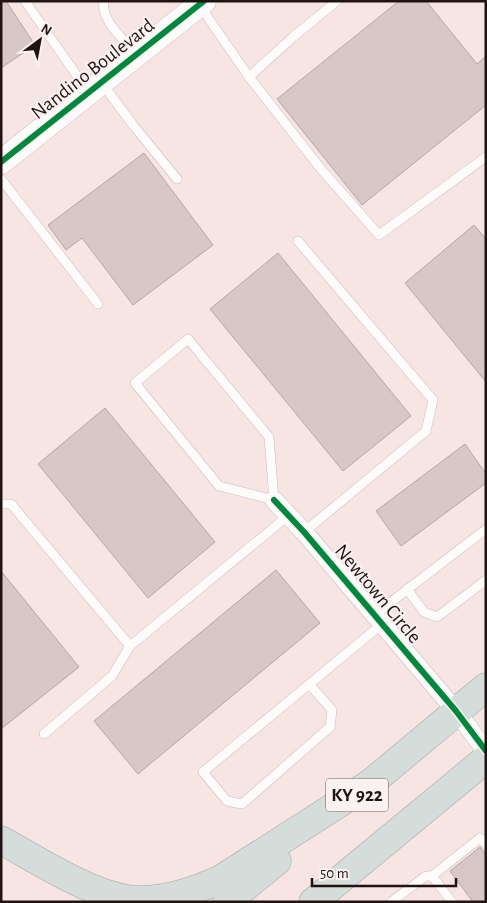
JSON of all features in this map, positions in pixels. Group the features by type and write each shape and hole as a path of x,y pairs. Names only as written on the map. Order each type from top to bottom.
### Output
{"highway":[{"name":"KY 922","path":"227,902 486,687"},
{"name":"KY 922","path":"313,902 486,759"},
{"path":"1,840 99,892 143,900 169,898 193,891 221,879 374,781"}],"street":[{"name":"Nandino Boulevard","path":"1,162 202,3"},
{"name":"Newtown Circle","path":"274,500 304,532 456,711 486,751"}],"lane":[{"path":"25,1 95,88 133,125 176,179"},
{"path":"104,1 103,8 107,20 137,55"},
{"path":"249,77 293,37 337,1"},
{"path":"202,3 249,77 321,169 379,235 486,157"},
{"path":"1,179 98,304"},
{"path":"298,241 433,400 426,431 304,532"},
{"path":"188,339 269,437 274,500 219,486 135,383 188,339"},
{"path":"1,504 11,504 130,646"},
{"path":"44,734 112,676 130,646 289,515"},
{"path":"309,684 332,710 330,727 242,804 227,801 203,772 309,684 407,589 486,528"},
{"path":"407,589 424,612 437,617 486,580"},
{"path":"390,902 426,876 432,876 480,838 486,844"},
{"path":"432,876 452,902"}],"building":[{"path":"1,1 6,1 35,45 1,68"},
{"path":"399,1 426,1 477,64 486,56 486,105 362,205 277,99"},
{"path":"144,153 213,245 133,305 82,238 66,250 48,225"},
{"path":"474,225 486,239 486,382 405,283"},
{"path":"278,253 411,416 343,471 210,309"},
{"path":"105,408 215,542 148,598 38,464"},
{"path":"465,444 486,474 486,483 401,546 376,511"},
{"path":"276,570 320,623 138,774 94,721"},
{"path":"1,571 79,667 1,729"},
{"path":"480,847 486,855 486,902 473,902 450,871"}],"cycle path":[{"path":"1,162 204,1"},
{"path":"274,500 304,532 456,711 486,751"}]}
